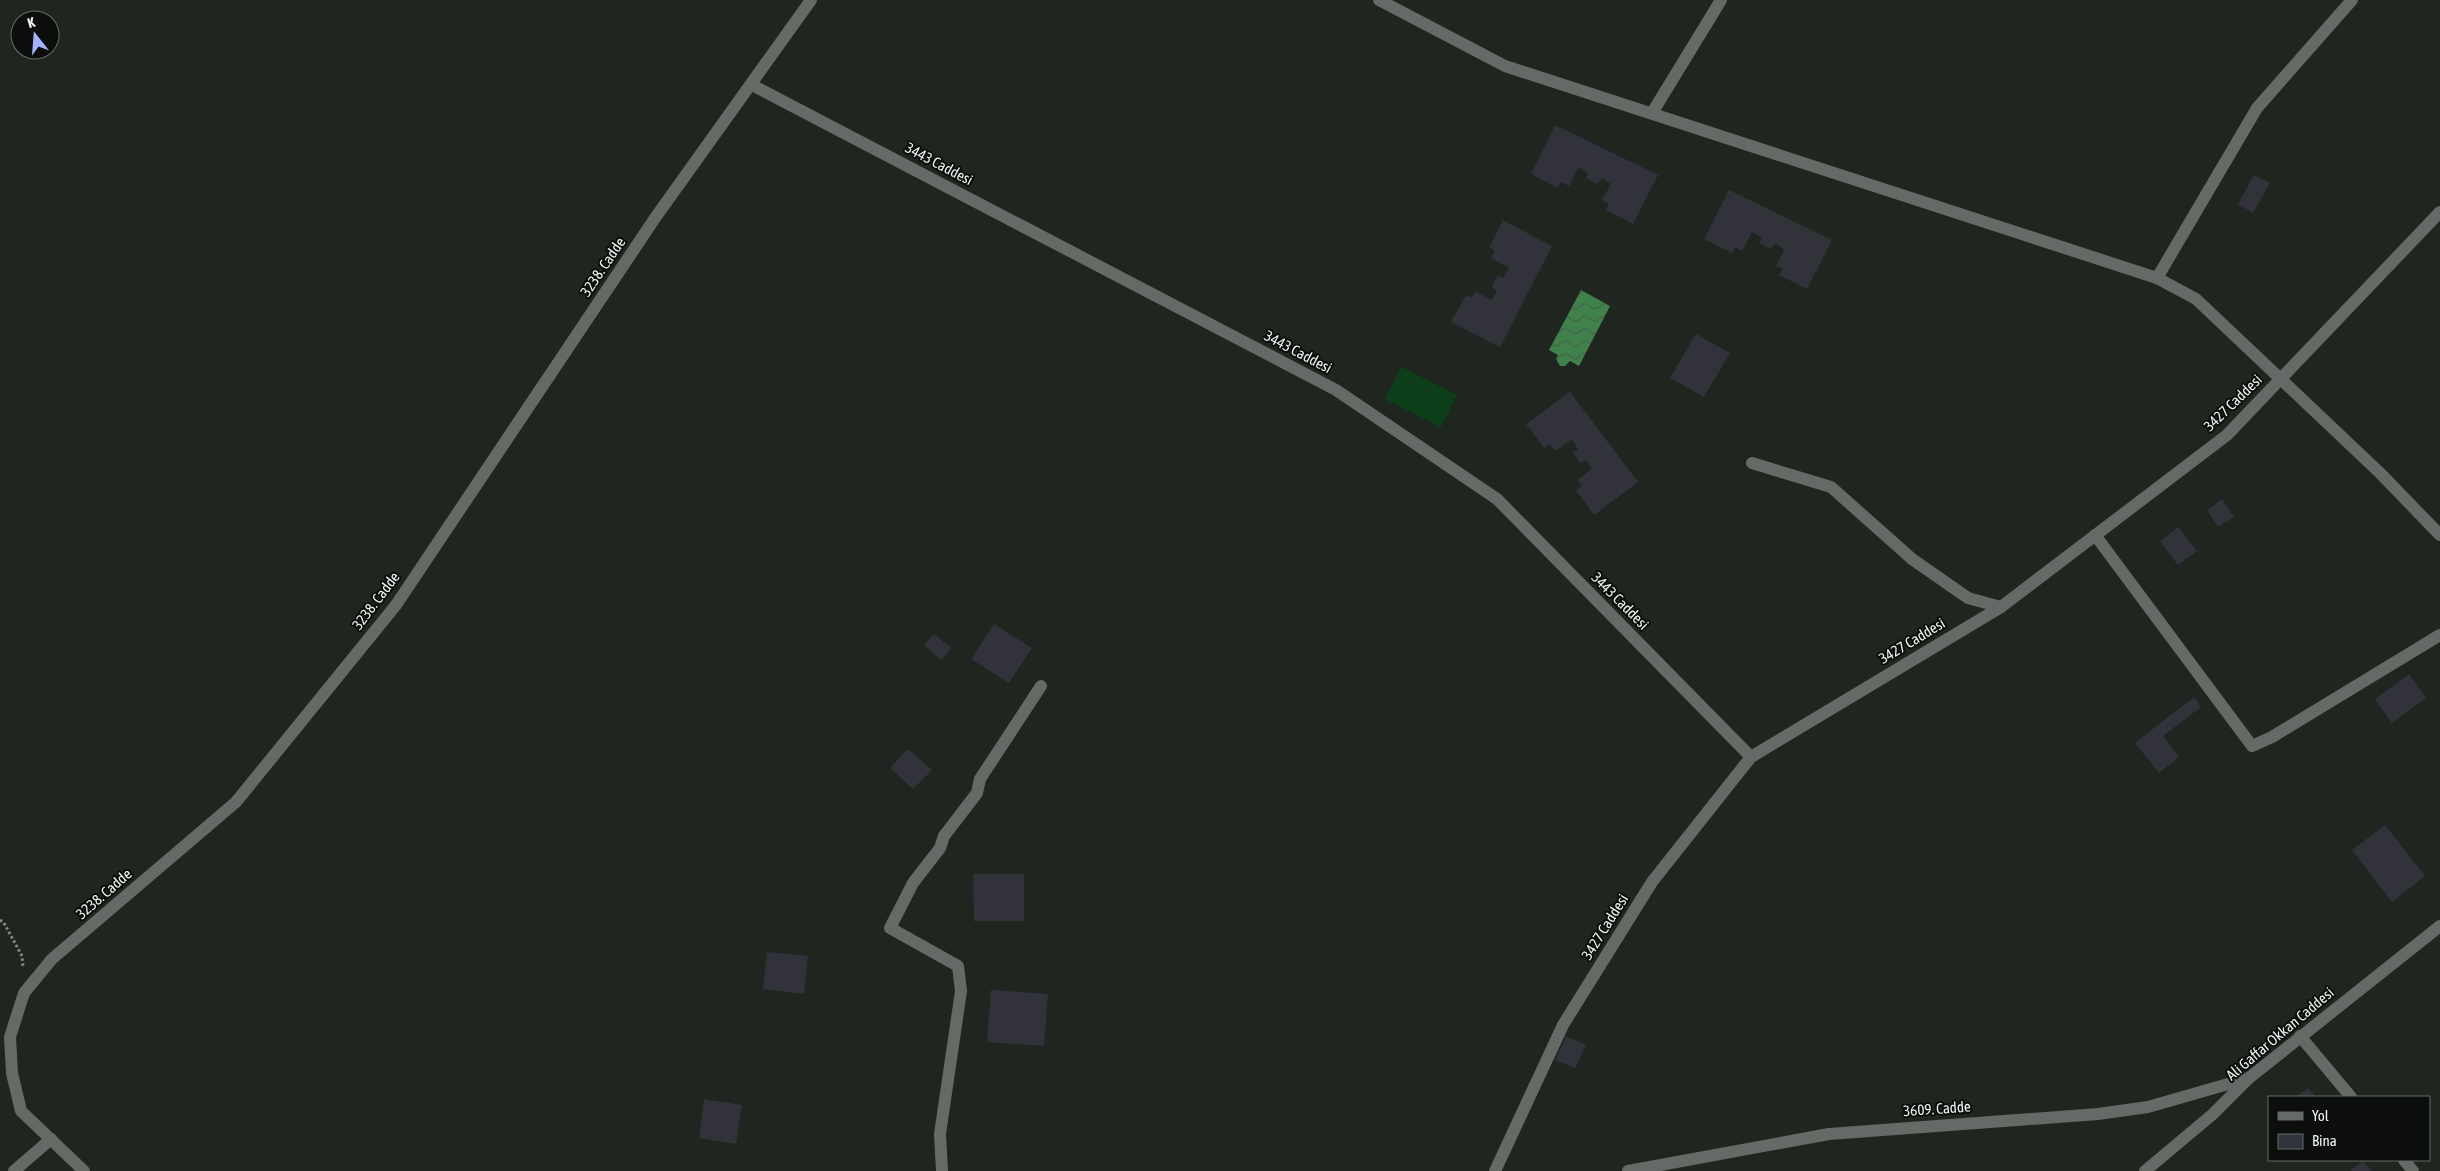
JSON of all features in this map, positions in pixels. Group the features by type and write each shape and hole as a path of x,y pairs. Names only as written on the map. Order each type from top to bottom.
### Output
{"street":[{"name":"3238. Cadde","path":"84,1171 22,1111 12,1073 10,1037 24,993 52,959 236,802 396,605 656,218 811,0"},
{"path":"1379,0 1505,66 1835,175 2000,226 2157,278 2196,299 2281,378 2438,530"},
{"path":"1652,113 1721,0"},
{"path":"2157,278 2258,108 2352,0"},
{"name":"3443 Caddesi","path":"752,85 1336,390 1497,499 1751,757"},
{"name":"3427 Caddesi","path":"1495,1171 1563,1025 1573,1008 1652,882 1751,757 2002,606 2227,435 2440,212"},
{"path":"1752,463 1830,487 1912,559 1968,598 2002,606"},
{"path":"2095,536 2252,746 2272,737 2440,636"},
{"path":"942,1171 940,1134 961,991 958,966 890,928 913,883 940,848 944,836 977,793 980,779 1041,686"},
{"name":"Ali Gaffar Okkan Caddesi","path":"2145,1171 2212,1114 2248,1078 2440,926"},
{"path":"2300,1036 2350,1096"},
{"name":"3609. Cadde","path":"1628,1171 1829,1134 2098,1114 2148,1107 2248,1078"},
{"path":"14,1171 51,1139"},
{"path":"2405,1161 2414,1171"}],"path":[{"path":"0,920 4,923 22,956 24,993"}],"shaded area":[{"path":"1401,367 1457,395 1441,427 1385,399"}],"water":[{"path":"1581,290 1610,306 1579,366 1570,361 1565,366 1560,366 1556,359 1558,355 1549,350"}],"building":[{"path":"1555,125 1658,175 1633,224 1606,210 1609,204 1602,200 1611,184 1602,178 1597,184 1586,178 1588,173 1579,167 1569,186 1561,182 1558,188 1531,174"},
{"path":"2254,175 2270,183 2253,213 2238,204"},
{"path":"1729,190 1832,240 1807,289 1779,275 1783,269 1776,266 1784,250 1776,243 1770,249 1759,243 1762,238 1752,232 1742,251 1735,247 1732,253 1704,239"},
{"path":"1503,220 1552,246 1500,347 1451,322 1466,295 1472,298 1475,291 1491,300 1497,292 1492,286 1498,275 1503,278 1509,268 1491,258 1495,251 1489,247"},
{"path":"1696,334 1730,353 1704,397 1670,378"},
{"path":"1570,392 1638,482 1594,515 1576,490 1582,486 1577,480 1592,469 1587,460 1580,463 1573,452 1578,449 1572,439 1555,451 1549,444 1544,448 1526,424"},
{"path":"2222,499 2234,517 2218,527 2207,510"},
{"path":"2178,527 2197,551 2178,565 2160,541"},
{"path":"994,624 1032,648 1009,683 971,659"},
{"path":"934,634 951,648 942,660 924,645"},
{"path":"2409,674 2426,698 2392,723 2375,699"},
{"path":"2194,697 2201,707 2163,736 2179,757 2159,773 2135,743"},
{"path":"908,749 932,770 913,789 890,768"},
{"path":"2385,825 2425,876 2392,902 2352,850"},
{"path":"973,874 1024,874 1024,921 974,921"},
{"path":"767,952 808,956 804,994 763,989"},
{"path":"991,990 1048,994 1044,1046 987,1042"},
{"path":"1566,1036 1586,1045 1575,1068 1555,1060"},
{"path":"2308,1088 2315,1096 2297,1096"},
{"path":"704,1099 742,1105 736,1144 699,1138"},
{"path":"2363,1161 2372,1171 2350,1171"}]}
